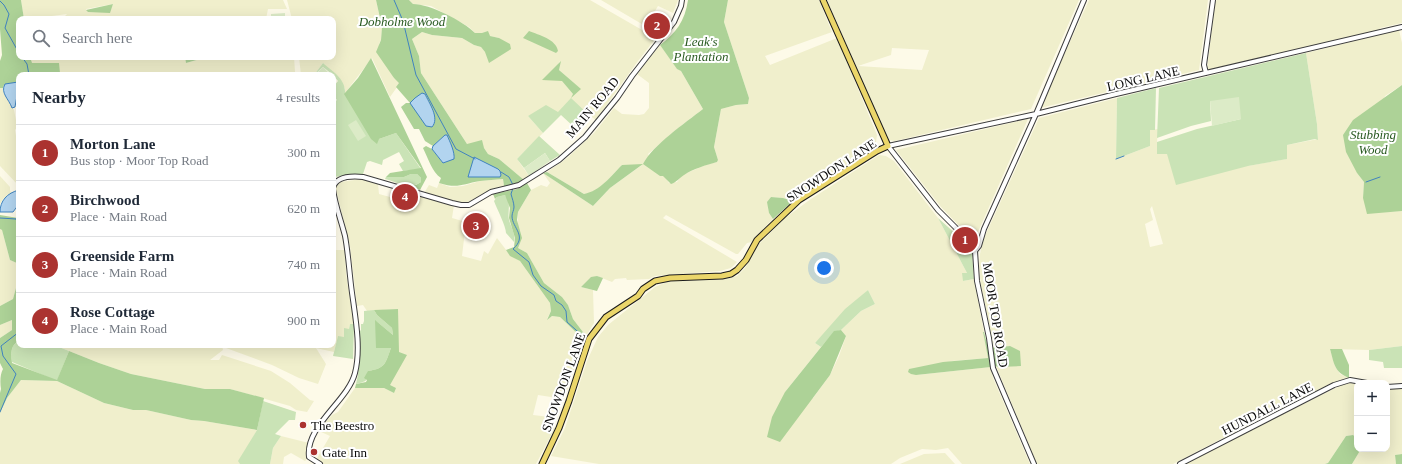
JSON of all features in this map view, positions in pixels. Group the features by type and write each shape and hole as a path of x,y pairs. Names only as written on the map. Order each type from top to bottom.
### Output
{"main road":[{"path":"823,0 888,146"},
{"name":"SNOWDON LANE","path":"542,464 564,414 589,339 606,317 638,296 643,289 655,281 670,278 722,276 731,274 746,260 757,240 799,200 877,151 888,146"}],"street":[{"name":"MAIN ROAD","path":"336,182 349,177 363,177 452,203 466,205 472,204 491,192 513,187 559,160 585,137 617,98 674,22 682,0"},
{"path":"976,251 984,229 1036,114 1084,0"},
{"path":"1206,73 1204,65 1213,0"},
{"name":"LONG LANE","path":"888,146 1036,114 1402,27"},
{"path":"1198,75 1204,65"},
{"name":"MOOR TOP ROAD","path":"888,146 938,210 967,239 976,251 977,281 989,338 993,368 1034,464"},
{"name":"MAIN ROAD","path":"320,464 310,457 309,449 311,442 319,426 353,381 357,359 357,330 347,248 336,202"},
{"name":"HUNDALL LANE","path":"1180,464 1334,385 1350,380 1354,381"},
{"path":"1390,387 1402,386"}],"green space":[{"path":"0,0 21,0 24,16 16,16 16,60 31,60 32,63 59,63 60,72 16,72 16,82 4,85 3,88 0,88 0,61 2,55"},
{"path":"21,0 283,0 287,9 268,9 267,16 65,16 67,14 52,16 24,16","holes":["113,4 111,9 86,9"]},
{"path":"287,0 376,0 382,27 381,40 379,44 394,78 400,83 390,97 372,58 345,93 345,88 336,78 336,72 331,72 323,63 316,72 301,72 299,60 336,60 336,16 291,16"},
{"name":"Dobholme Wood","path":"376,0 409,0 413,4 428,7 446,14 463,23 475,33 488,31 490,36 499,38 510,44 511,49 489,63 485,52 481,47 462,38 432,35 422,32 412,39 419,56 421,73 467,144 482,140 484,148 488,154 499,159 524,180 516,184 504,186 503,179 480,181 456,186 439,183 441,178 433,169 423,148 426,146 432,149 443,163 445,135 433,146 425,141 419,129 414,129 401,107 406,103 410,103 396,87 399,83 376,52 381,40 382,27"},
{"path":"409,0 590,0 656,38 596,120 589,115 558,112 528,116 543,133 517,159 529,176 524,180 499,159 488,154 484,148 467,144 421,73 419,56 412,39 422,32 432,35 462,38 481,47 485,52 499,38 475,33 469,27 431,6 413,4","holes":["560,61 559,70 580,89 573,94 562,80 550,80"]},
{"path":"601,0 678,0 673,13 658,6 649,21 652,30"},
{"name":"Leak's Plantation","path":"688,0 728,0 724,22 749,98 748,104 736,105 721,109 714,147 718,160 717,162 691,171 671,184 663,176 660,176 643,164 654,149 703,109 681,71 677,69 660,45 671,36 679,26 685,14"},
{"path":"728,0 819,0 832,32 765,56 770,65 837,38 877,135 876,142 872,148 793,201 771,197 768,202 769,213 773,219 752,242 747,243 738,254 666,215 663,218 737,262 731,268 720,271 655,276 649,279 627,280 626,278 615,279 612,282 597,276 581,287 593,290 594,323 586,336 573,319 568,305 562,297 544,283 527,253 518,248 518,212 531,190 541,185 547,187 550,183 543,173 593,206 610,188 642,165 622,165 601,187 592,193 584,194 547,172 566,159 594,133 614,108 622,114 644,114 649,108 649,83 637,74 660,45 677,68 681,71 703,109 648,154 660,176 663,175 669,183 677,182 682,175 708,164 717,162 718,160 714,147 721,109 736,105 748,104 749,98 724,22"},
{"path":"827,0 1079,0 1031,109 895,141 889,140","holes":["892,48 929,50 922,70 858,66 891,55"]},
{"path":"1089,0 1208,0 1199,70 1040,108"},
{"path":"1217,0 1402,0 1402,23 1380,28 1380,30 1207,70 1215,2"},
{"path":"113,4 110,13 88,12 86,10"},
{"path":"285,13 285,16 271,16 271,14"},
{"path":"1399,30 1402,43 1402,85 1385,96 1357,173 1364,182 1363,198 1378,212 1402,211 1402,346 1369,350 1330,349 1335,366 1340,374 1349,378 1343,379 1318,390 1173,464 1037,464 996,366 999,367 1010,346 994,347 981,286 979,267 980,254 984,238 1039,118 1117,98 1116,159 1150,146 1150,130 1158,129 1157,142 1167,154 1248,166 1286,159 1287,145 1318,139 1306,53","holes":["1152,206 1163,244 1150,247 1145,224 1153,220 1150,209"]},
{"path":"529,31 551,40 557,47 558,51 556,53 523,38"},
{"path":"1306,53 1318,140 1315,139 1287,145 1287,159 1248,166 1176,185 1167,154 1157,154 1157,142 1197,129 1241,119 1210,101 1211,121 1191,126 1157,138 1159,88"},
{"path":"371,58 427,177 420,190 406,185 416,185 421,182 421,178 417,174 411,174 404,177 386,177 390,173 421,168 396,133 379,139 377,144 371,139 344,94 358,78"},
{"path":"30,60 186,60 186,63 196,60 294,60 295,72 43,72 46,64 31,63"},
{"path":"186,60 196,60 186,63"},
{"path":"561,61 559,70 581,89 571,98 573,94 562,81 542,80"},
{"path":"323,63 334,72 329,72 323,67 316,72"},
{"path":"323,67 328,72 318,72"},
{"path":"336,74 341,79 345,88 345,93 379,139 396,133 421,169 403,171 399,164 404,161 399,152 383,160 382,165 370,161 367,162 363,174 336,177 336,83 338,81 336,79"},
{"name":"Stubbing Wood","path":"1402,85 1402,211 1367,214 1363,198 1364,182 1357,173 1346,152 1343,135 1353,120"},
{"path":"0,88 3,88 3,91 14,110 16,120 16,183 0,166"},
{"path":"1156,88 1155,130 1150,130 1150,146 1116,159 1117,98"},
{"path":"1239,97 1241,119 1212,126 1210,101"},
{"path":"571,98 589,115 585,118 583,117 574,127 561,115 543,133 528,116 546,105 558,112"},
{"path":"1028,119 974,241 941,207 896,150"},
{"path":"356,120 366,136 358,141 348,125"},
{"path":"539,136 560,155 550,161 545,153 524,168 517,159"},
{"path":"545,153 550,161 529,176 524,168"},
{"path":"879,155 886,156 894,161 938,218 967,273 963,281 974,279 988,358 952,361 916,375 991,367 993,378 1030,464 962,464 948,448 936,450 922,449 900,458 891,464 599,464 551,456 565,428 587,361 598,337 608,325 655,287 669,281 730,278 737,276 745,268 756,247 785,218 811,199","holes":["868,290 875,304 861,311 841,330 846,336 839,356 830,375 813,398 785,392 821,347 815,343"]},
{"path":"643,164 610,188 593,206 543,173 547,172 584,194 595,190 622,165"},
{"path":"411,174 417,174 421,178 421,182 408,185 385,179 386,177 404,177"},
{"path":"0,176 10,187 10,191 12,193 3,199 0,204"},
{"path":"361,179 374,181 378,184 379,194 412,203 414,194 454,205 452,218 466,222 462,256 481,261 484,251 488,254 497,238 510,255 520,261 550,303 551,311 547,319 552,316 560,317 584,340 564,399 538,395 533,415 550,417 549,426 555,428 536,464 323,464 316,460 330,436 319,431 332,415 338,412 355,388 384,388 394,393 389,385 398,309 367,311 363,305 357,306 350,246 336,190 336,184"},
{"path":"503,179 504,186 486,192 467,203 459,204 424,193 429,185 437,188 439,183 450,187 463,186 480,181"},
{"path":"527,183 531,190 518,212 517,220 522,238 518,248 527,253 544,283 562,297 568,305 573,319 586,336 584,340 560,317 552,316 547,320 551,311 550,303 520,261 510,256 506,250 514,247 515,238 509,218 510,208 505,195 495,199 493,194 517,189"},
{"path":"505,195 509,205 509,220 514,234 514,242 506,233 494,201 497,197"},
{"path":"771,197 793,201 773,219 769,213 767,202"},
{"path":"0,215 16,218 16,263 10,260 2,230 0,229"},
{"path":"938,218 967,244 972,252 974,279 963,281 962,273 967,273"},
{"path":"0,229 2,230 10,260 16,263 16,288 13,299 0,306"},
{"path":"336,250 345,250 346,274 354,324 350,324 344,337 338,337 336,344"},
{"path":"597,276 603,278 597,291 581,287 591,277"},
{"path":"16,288 16,343 11,353 12,363 57,380 69,351 131,374 205,389 230,389 264,398 257,430 191,420 146,410 133,410 104,403 57,381 21,380 7,398 0,413 0,379 3,369 0,363 0,338 12,330 12,320 0,325 0,306 13,299"},
{"path":"868,290 875,304 861,311 841,330 834,332 821,347 815,343 845,309"},
{"path":"398,309 399,352 407,355 390,385 396,388 394,393 384,388 355,388 356,384 366,382 367,380 364,378 368,371 382,367 391,348 376,348 375,320 393,335 392,328 377,315 374,310"},
{"path":"374,310 377,315 392,328 393,335 376,321 391,348 382,367 368,371 366,380 356,384 358,375 360,331 361,324 363,324 364,321 364,311"},
{"path":"12,320 12,330 0,338 0,325"},
{"path":"350,324 354,324 353,359 333,356 338,336 344,337 344,328 349,329"},
{"path":"841,330 846,336 830,375 780,442 767,437 772,417 785,392 834,331"},
{"path":"983,332 988,348 1010,346 1020,351 1021,366 999,367 990,365 991,367 916,375 908,372 909,369 943,362 988,358"},
{"path":"16,343 16,348 62,348 69,351 57,381 12,362 11,353"},
{"path":"1402,346 1402,368 1384,368 1383,362 1369,360 1369,350"},
{"path":"62,348 223,348 223,350 210,360 219,360 222,355 271,371 290,383 310,400 314,401 307,412 296,410 290,406 230,389 205,389 131,374"},
{"path":"226,348 316,348 326,364 318,384 299,378 272,365"},
{"path":"316,348 335,348 334,352"},
{"path":"1330,349 1342,349 1349,365 1349,378 1337,370"},
{"path":"21,380 57,381 104,403 133,410 146,410 191,420 257,430 240,464 0,464 0,413 7,398"},
{"path":"1344,384 1354,384 1354,436 1346,436 1328,463 1182,464"},
{"path":"1402,388 1402,454 1395,455 1396,464 1352,464 1359,452 1390,452 1390,389"},
{"path":"263,401 296,412 295,420 289,420 275,434 281,436 273,448 270,464 240,464 238,461 257,430"},
{"path":"281,436 309,443 307,459 305,461 291,453 284,457 283,464 270,464 273,448"},
{"path":"1346,436 1354,436 1354,452 1359,452 1352,464 1325,464 1328,463"},
{"path":"945,453 955,464 900,464 924,454"},
{"path":"1402,454 1402,464 1396,464 1395,455"}],"water":[{"path":"16,82 15,107 12,108 4,93 5,84"},
{"path":"422,93 425,94 434,115 435,119 432,127 426,126 410,103"},
{"path":"445,135 447,135 452,147 454,159 443,163 432,149 433,146"},
{"path":"474,157 498,169 501,175 500,177 468,177"},
{"path":"16,191 16,208 13,212 0,212 1,204 11,193"}],"waterway":[{"path":"394,0 403,21 416,75 456,149 475,159"},
{"path":"0,1 9,14 5,28 16,48"},
{"path":"24,60 27,64 28,72"},
{"path":"1116,159 1124,156"},
{"path":"501,172 509,177 513,185"},
{"path":"1366,182 1380,177"},
{"path":"513,188 511,194 514,207 512,216 519,236 519,240 513,249 529,262 533,275 541,286 554,295 556,301 562,305 566,311 567,322 585,338"},
{"path":"0,218 16,219"},
{"path":"0,412 16,374 3,356 1,346 16,334"}],"place":[{"name":"Birchwood","path":"657,26"},
{"name":"Rose Cottage","path":"405,197"},
{"name":"Greenside Farm","path":"476,226"},
{"name":"Morton Lane","path":"965,240"},
{"name":"The Beestro","path":"303,425"},
{"name":"Gate Inn","path":"314,452"}]}
